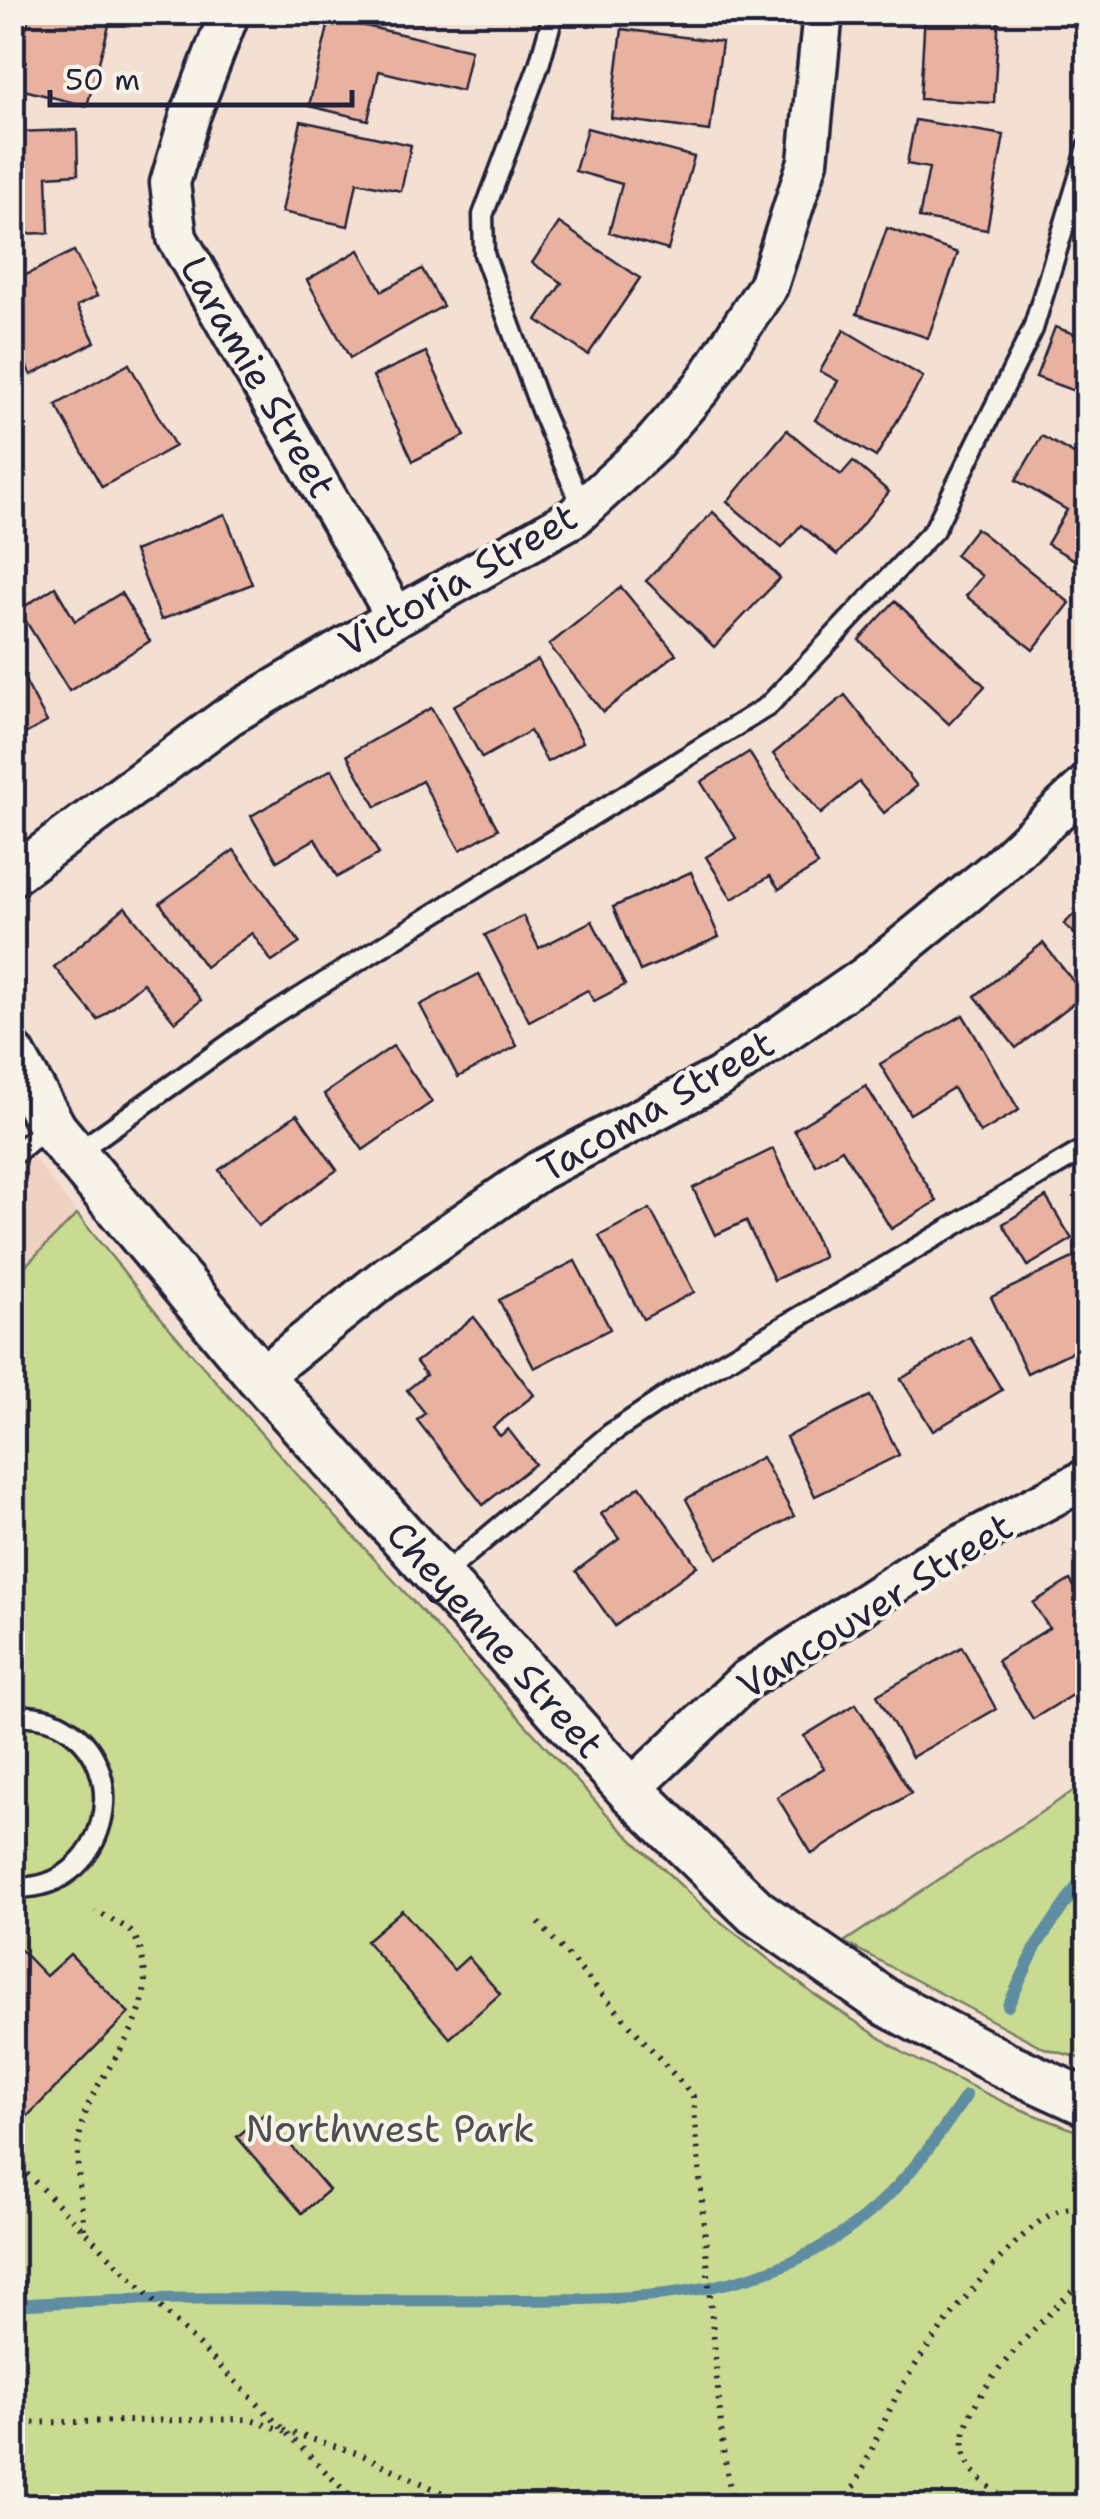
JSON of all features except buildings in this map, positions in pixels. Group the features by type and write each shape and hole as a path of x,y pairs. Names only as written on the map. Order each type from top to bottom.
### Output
{"street":[{"name":"Laramie Street","path":"230,12 190,116 170,183 178,238 396,617"},
{"name":"Victoria Street","path":"12,876 229,716 583,509 651,446 702,386 768,286 808,160 823,12"},
{"name":"Tacoma Street","path":"260,1377 387,1276 539,1171 720,1077 866,976 998,868 1088,783"},
{"name":"Cheyenne Street","path":"12,1055 63,1139 260,1377 630,1790 756,1912 887,2003 1002,2064 1088,2103"},
{"name":"Vancouver Street","path":"630,1790 746,1680 928,1563 1088,1478"}],"lane":[{"path":"554,12 484,216 484,254 540,410 583,509"},
{"path":"12,1156 63,1139 256,1026 768,706 934,530 1032,329 1088,147"},
{"path":"440,1577 597,1444 650,1407 1088,1147"},
{"path":"12,1715 55,1722 74,1733 100,1769 106,1797 98,1838 86,1858 46,1884 12,1886"}],"path":[{"path":"84,2230 77,2156 79,2136 86,2110 136,2023 145,1969 140,1945 130,1930 95,1911"},
{"path":"539,1923 693,2096 723,2449 733,2506"},
{"path":"12,2158 360,2506"},
{"path":"844,2506 898,2394 936,2335 1038,2222 1070,2208 1088,2212"},
{"path":"1016,2506 978,2476 968,2463 964,2436 969,2417 998,2371 1088,2275"},
{"path":"12,2422 247,2419 360,2454 470,2506"}],"shaded area":[{"path":"12,1129 77,1214 13,1278 12,1278"}],"green space":[{"name":"Northwest Park","path":"77,1214 293,1470 618,1826 712,1915 812,1993 905,2054 1010,2105 1087,2135 1087,2506 13,2506 13,1278"},
{"path":"1087,1782 1087,2060 1044,2048 844,1942"}],"waterway":[{"path":"1008,2006 1037,1945 1088,1870"},
{"path":"12,2305 183,2298 595,2299 719,2285 759,2275 797,2259 855,2225 908,2175 966,2096"}]}
